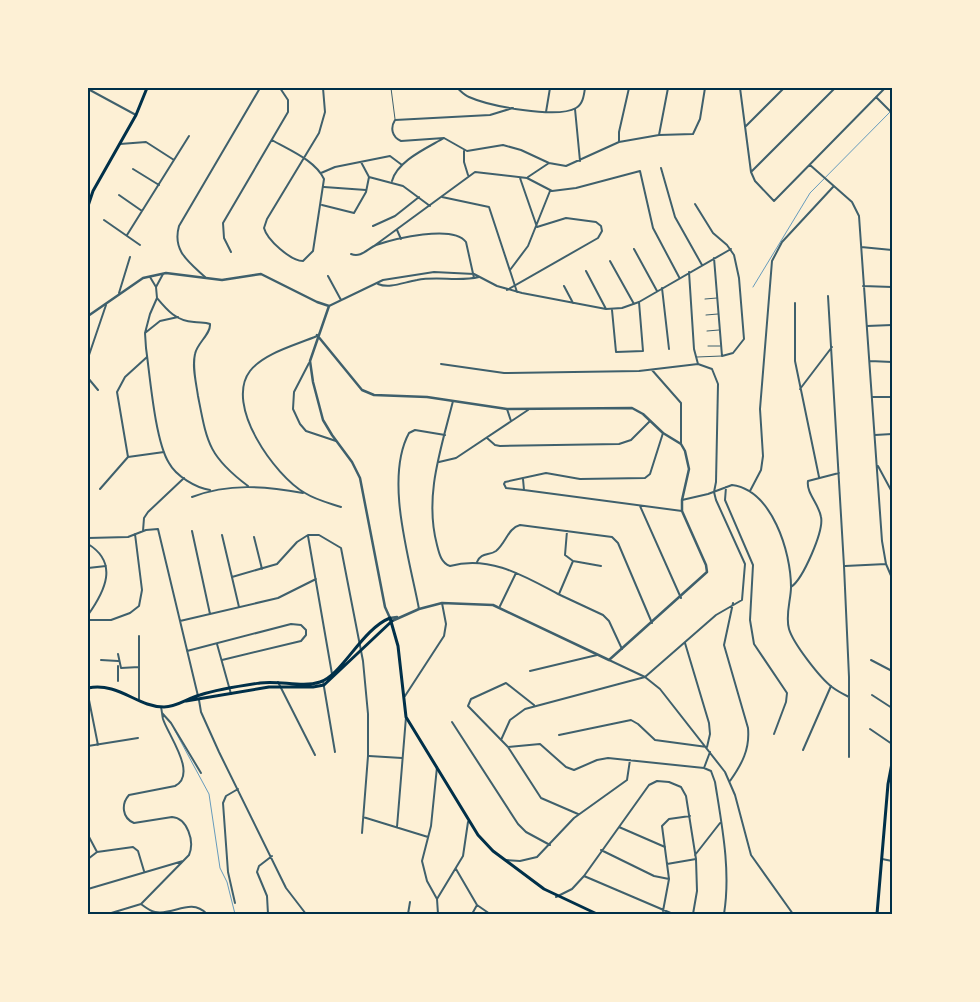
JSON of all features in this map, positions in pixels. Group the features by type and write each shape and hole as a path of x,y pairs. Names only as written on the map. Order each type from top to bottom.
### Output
{"main road":[{"path":"88,206 93,191 136,115 147,88"},
{"path":"332,676 359,644 382,622 391,620"},
{"path":"198,697 279,686 313,687 324,683 391,620"},
{"path":"391,620 398,646 406,717 468,822 487,845 556,897 597,914"},
{"path":"88,688 108,687 160,707 229,688 277,681 324,683"},
{"path":"877,914 892,766"}],"street":[{"path":"207,279 182,256 177,244 177,233 193,200 260,88"},
{"path":"230,252 224,238 223,223 289,108 286,95 280,88"},
{"path":"272,140 304,158 321,173 324,187 313,251 307,259 298,261 269,238 264,230 267,220 304,158 322,126 326,107 323,88"},
{"path":"457,88 473,98 513,108 546,112 575,109 582,101 585,88"},
{"path":"546,112 550,88"},
{"path":"620,142 619,132 629,88"},
{"path":"659,135 668,88"},
{"path":"513,108 490,115 395,120 393,132 396,138 401,141 444,138 464,151 503,145 521,150 548,163 566,166 620,142 659,135 694,133 702,109 705,88"},
{"path":"740,88 751,172 755,182 774,201 885,88"},
{"path":"746,126 784,88"},
{"path":"751,172 835,88"},
{"path":"88,89 136,115"},
{"path":"876,97 892,113"},
{"path":"575,109 580,161"},
{"path":"127,235 189,136"},
{"path":"392,181 394,173 402,165 444,138"},
{"path":"120,144 146,142 174,160"},
{"path":"464,151 464,162 468,176"},
{"path":"321,173 335,167 390,156 402,165"},
{"path":"321,205 354,214 366,190 369,177 361,162"},
{"path":"527,178 548,163"},
{"path":"810,165 852,202 858,211 882,541 886,564 892,578"},
{"path":"661,168 675,217 702,265"},
{"path":"133,169 159,185"},
{"path":"351,254 358,255 374,246 468,176 480,172 527,178 550,191 576,188 640,171 653,228 680,278"},
{"path":"369,177 392,181 407,188 430,206"},
{"path":"520,178 537,227"},
{"path":"750,491 761,470 763,456 760,409 772,261 782,242 834,186"},
{"path":"324,187 366,190"},
{"path":"510,270 521,258 537,227 550,191"},
{"path":"119,194 142,211"},
{"path":"373,226 395,216 419,197"},
{"path":"442,197 489,207 517,292"},
{"path":"695,204 712,233 731,249 738,270 744,339 733,353 722,356 714,258"},
{"path":"507,290 515,283 598,238 602,231 601,226 596,222 566,218 537,227"},
{"path":"104,220 140,245"},
{"path":"397,230 401,239"},
{"path":"374,246 434,233 464,238 474,278"},
{"path":"861,247 892,250"},
{"path":"336,441 306,431 300,424 293,409 294,392 310,361 317,335 329,306 341,300 377,283 425,272 474,274 507,290 612,310 639,302 731,249"},
{"path":"634,250 657,291"},
{"path":"119,293 130,257"},
{"path":"610,261 634,304"},
{"path":"586,272 606,309"},
{"path":"689,272 698,364"},
{"path":"156,287 164,273"},
{"path":"88,316 143,278 164,273 222,280 261,274 329,306"},
{"path":"150,276 156,287 157,298 150,314 146,333 147,357 164,452 171,467 184,478 210,490"},
{"path":"328,276 341,300"},
{"path":"377,283 394,285 428,278 479,277"},
{"path":"564,286 573,303"},
{"path":"863,286 892,287"},
{"path":"662,288 669,349"},
{"path":"828,296 840,472 849,696 849,757"},
{"path":"157,298 168,313 192,322 207,322 211,326 209,332 200,342 194,356 194,372 204,431 218,460 248,486"},
{"path":"612,310 616,352 643,351 639,302"},
{"path":"88,358 106,303"},
{"path":"795,303 795,361 818,477"},
{"path":"146,333 160,320 178,318"},
{"path":"867,326 892,325"},
{"path":"317,335 362,390 380,396 427,397 507,409 632,408 663,433 681,444"},
{"path":"305,494 277,470 258,440 248,419 243,393 246,377 257,364 317,335"},
{"path":"800,388 832,347"},
{"path":"128,457 117,392 125,377 147,357"},
{"path":"310,361 321,414 360,478 381,591 391,620 419,609 442,603 500,606 597,655 646,677 670,700 707,747 730,781 751,855 771,886 793,914"},
{"path":"870,361 892,362"},
{"path":"441,364 504,374 652,370 698,364 712,369 718,384 716,482 714,492 744,561 743,598 716,614 646,677 534,706 513,717 501,740"},
{"path":"609,660 703,577 707,570 682,511 682,500 689,462 681,444 681,403 652,370"},
{"path":"88,378 98,390"},
{"path":"872,397 892,397"},
{"path":"453,400 430,513 439,552 444,563 449,566 477,562 517,572 606,618 622,649"},
{"path":"507,409 510,422"},
{"path":"439,462 452,460 528,410"},
{"path":"487,438 497,446 619,444 632,440 650,421"},
{"path":"419,609 400,510 398,481 409,433 415,430 445,435"},
{"path":"663,433 650,474 645,478 580,479 546,473 504,483 508,488 682,511"},
{"path":"875,435 892,434"},
{"path":"100,489 128,457 164,452"},
{"path":"877,464 892,492"},
{"path":"791,587 801,577 820,528 821,516 807,484 809,480 840,472"},
{"path":"143,532 144,518 148,512 184,478"},
{"path":"523,479 524,490"},
{"path":"682,500 736,485 750,491 764,502 782,539 789,562 791,587 789,630 809,660 831,686 849,696"},
{"path":"192,497 210,490 248,486 305,494 341,508"},
{"path":"725,487 725,500 753,565 750,620 754,644 787,692 786,702 774,734"},
{"path":"640,506 680,598"},
{"path":"477,562 481,555 497,550 518,525 612,537 616,540 652,622"},
{"path":"88,538 122,537 158,529 201,712 290,895 306,914"},
{"path":"192,531 210,614"},
{"path":"567,531 565,555 567,559 601,566"},
{"path":"88,620 111,620 130,613 139,606 142,590 135,534"},
{"path":"222,535 240,607"},
{"path":"232,577 277,564 297,542 308,535 319,535 337,545 342,551 360,649 368,714 368,756 362,833"},
{"path":"308,535 332,676"},
{"path":"254,537 262,569"},
{"path":"88,544 100,553 106,566 104,587 88,614"},
{"path":"559,594 572,561"},
{"path":"844,566 886,564"},
{"path":"88,568 106,566"},
{"path":"500,606 517,572"},
{"path":"180,621 286,595 316,579"},
{"path":"403,698 444,636 446,624 442,603"},
{"path":"730,781 746,754 749,741 748,728 725,654 725,636 733,603"},
{"path":"187,651 291,624 301,624 306,630 306,635 301,641 222,660"},
{"path":"139,636 139,699"},
{"path":"685,643 709,723 710,734 707,747"},
{"path":"216,644 231,694"},
{"path":"118,654 118,681"},
{"path":"530,671 597,655"},
{"path":"101,660 118,663 121,668 139,667"},
{"path":"871,660 892,671"},
{"path":"277,681 315,756"},
{"path":"324,683 335,752"},
{"path":"534,706 508,683 471,699 468,704 468,708 508,746 541,798 578,814"},
{"path":"803,750 831,686"},
{"path":"88,695 98,744"},
{"path":"872,695 892,708"},
{"path":"108,914 141,904 184,860 191,850 191,842 181,819 172,816 134,822 128,820 123,808 129,795 176,786 180,783 183,776 182,760 163,719 160,707"},
{"path":"162,712 171,722 201,773"},
{"path":"397,827 406,717"},
{"path":"559,736 631,720 655,740 707,747"},
{"path":"452,722 518,824 526,832 551,845"},
{"path":"870,729 892,744"},
{"path":"88,746 138,738"},
{"path":"508,746 540,744 566,767 574,770 601,759 630,760 704,768 713,776 720,822 728,881 724,914"},
{"path":"704,768 710,752"},
{"path":"368,756 402,758"},
{"path":"506,860 533,859 551,845 578,814 627,780 630,760"},
{"path":"437,767 429,837 422,865 437,899 438,914"},
{"path":"556,897 572,889 584,876 649,785 657,781 681,787 686,796 696,859 697,891 693,914"},
{"path":"234,903 228,872 223,803 226,796 238,789"},
{"path":"663,912 669,879 663,824 669,819 690,816"},
{"path":"363,817 429,837"},
{"path":"437,899 456,869 465,848 468,822"},
{"path":"695,855 720,822"},
{"path":"618,826 665,847"},
{"path":"88,835 97,852"},
{"path":"88,859 97,852 134,848 144,871"},
{"path":"601,850 654,876 669,879"},
{"path":"268,914 267,896 257,872 259,866 272,856"},
{"path":"667,864 696,859"},
{"path":"882,859 892,861"},
{"path":"88,889 184,860"},
{"path":"456,869 477,906 490,914"},
{"path":"584,876 663,912 673,914"},
{"path":"408,914 410,902"},
{"path":"141,904 157,912 192,906 203,910 207,914"},
{"path":"472,914 477,906"}],"lane":[{"path":"391,88 395,120"},
{"path":"705,299 717,298"},
{"path":"706,314 718,314"},
{"path":"707,331 719,330"},
{"path":"708,346 720,346"},
{"path":"696,358 722,356"}],"waterway":[{"path":"753,287 810,193 892,110"},
{"path":"174,729 209,794 220,868 227,882 235,914"}]}
